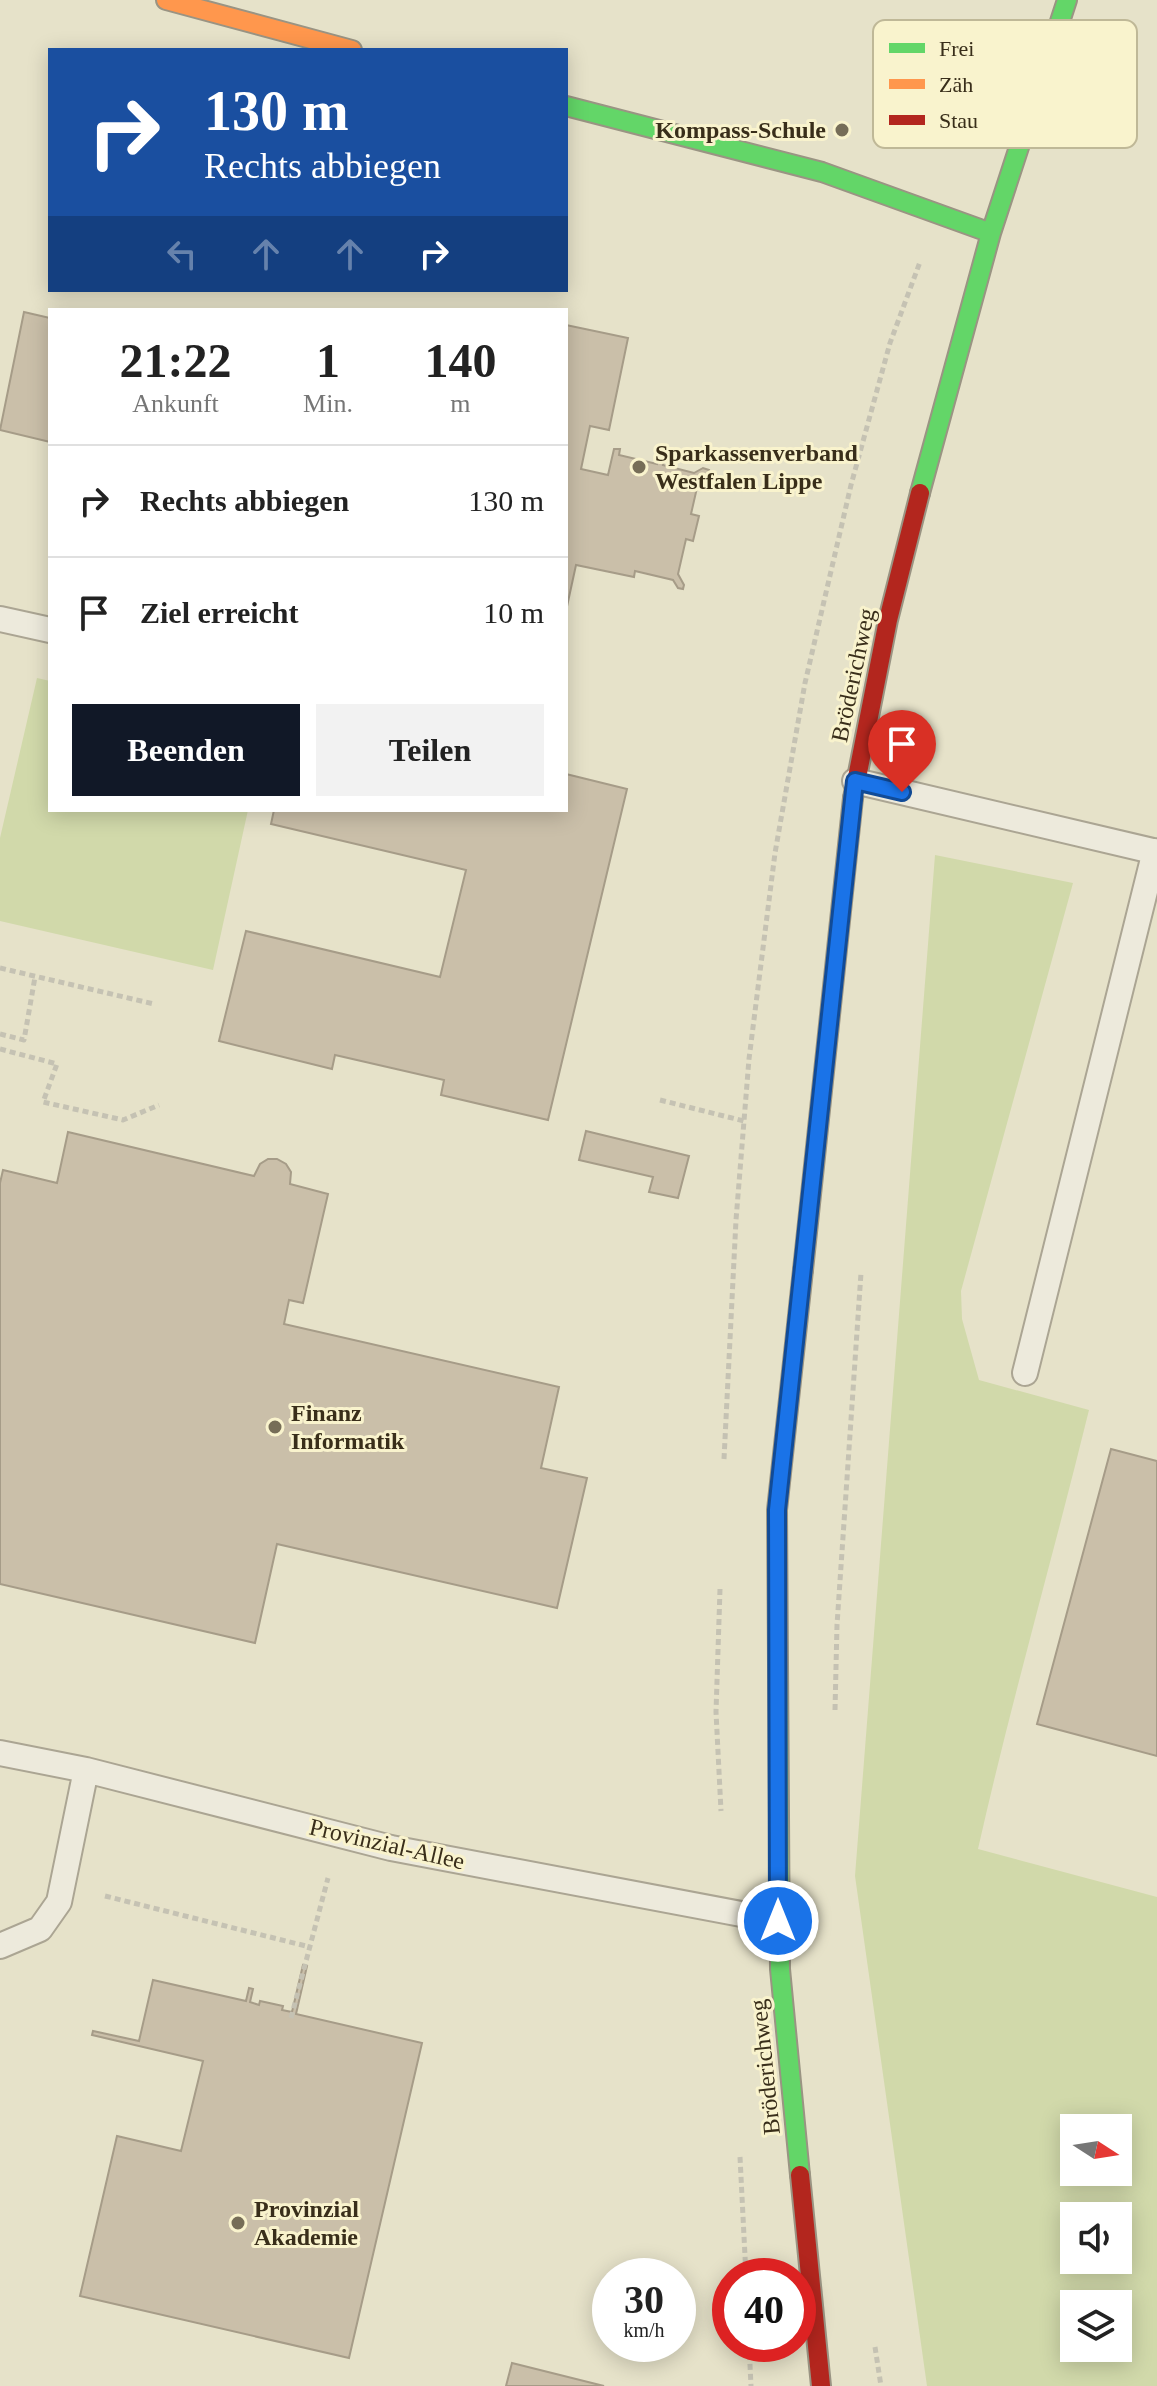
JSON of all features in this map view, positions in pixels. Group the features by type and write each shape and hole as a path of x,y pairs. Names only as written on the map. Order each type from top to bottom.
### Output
{"street":[{"path":"166,0 345,48"},
{"name":"Bröderichweg","path":"1060,20 1067,0"},
{"path":"568,107 822,172 991,233"},
{"name":"Bröderichweg","path":"821,2386 780,1969 777,1510 855,781 895,591 932,445 991,233 1019,148"}],"lane":[{"path":"0,619 48,630"},
{"path":"855,781 1156,852 1025,1373"},
{"name":"Provinzial-Allee","path":"0,1753 86,1770 391,1848 778,1921"},
{"path":"0,1946 40,1929 59,1902 86,1770"}],"path":[{"path":"0,968 154,1004"},
{"path":"0,1034 24,1040 35,977"},
{"path":"0,1049 57,1064 43,1102 123,1120 159,1105"},
{"path":"660,1100 744,1121"},
{"path":"833,1723 837,1700 837,1625 861,1262"},
{"path":"291,2018 339,1834"},
{"path":"62,1885 310,1947"},
{"path":"874,2342 881,2386"},
{"path":"750,2362 751,2386"}],"green space":[{"path":"37,678 48,681 48,812 248,812 213,970 0,921 0,838"},
{"path":"935,855 1073,883 961,1291 962,1319 979,1380 1089,1410 978,1849 1157,1897 1157,2386 927,2386 855,1876"}],"building":[{"path":"24,312 48,318 48,442 0,430"},
{"name":"Sparkassenverband Westfalen Lippe","path":"568,325 628,338 609,430 590,426 581,469 608,475 614,449 620,449 619,455 657,464 658,458 665,460 663,465 694,473 703,468 709,470 699,479 691,514 699,516 693,541 686,539 678,574 683,589 678,588 673,580 635,571 634,577 576,565 568,602"},
{"path":"568,774 627,789 548,1120 441,1095 444,1080 335,1055 332,1069 219,1041 246,931 440,977 466,870 271,824 274,812 568,812"},
{"path":"586,1131 689,1156 678,1198 649,1192 653,1177 579,1160"},
{"name":"Finanz Informatik","path":"68,1132 254,1176 260,1164 268,1159 277,1159 286,1164 291,1172 290,1184 328,1194 303,1303 289,1300 284,1324 559,1387 541,1468 587,1478 557,1608 277,1544 255,1643 0,1584 0,1183 3,1170 57,1183"},
{"path":"1111,1449 1157,1461 1157,1756 1037,1724"},
{"name":"Provinzial Akademie","path":"303,1965 307,1966 296,2014 422,2043 349,2358 80,2296 117,2136 181,2151 203,2061 92,2035 93,2031 139,2041 153,1980 246,2001 249,1988 253,1989 250,2002 283,2006 282,2010 292,2012"},
{"path":"512,2363 604,2386 506,2386"}],"traffic: fast":[{"path":"1060,20 1067,0"},
{"path":"568,107 822,172 991,233"},
{"path":"920,493 991,233 1019,148"},
{"path":"800,2175 780,1969 777,1510 803,1270"}],"traffic: slow":[{"path":"166,0 345,48"},
{"path":"803,1270 853,798"}],"traffic: jam":[{"path":"853,798 888,620 920,493"},
{"path":"800,2175 821,2386"}],"place":[{"name":"Kompass-Schule","path":"842,130"},
{"name":"Sparkassenverband Westfalen Lippe","path":"639,467"},
{"name":"Finanz Informatik","path":"275,1427"},
{"name":"Provinzial Akademie","path":"238,2223"}],"route":[{"path":"778,1921 777,1510 855,781 902,792"}]}
